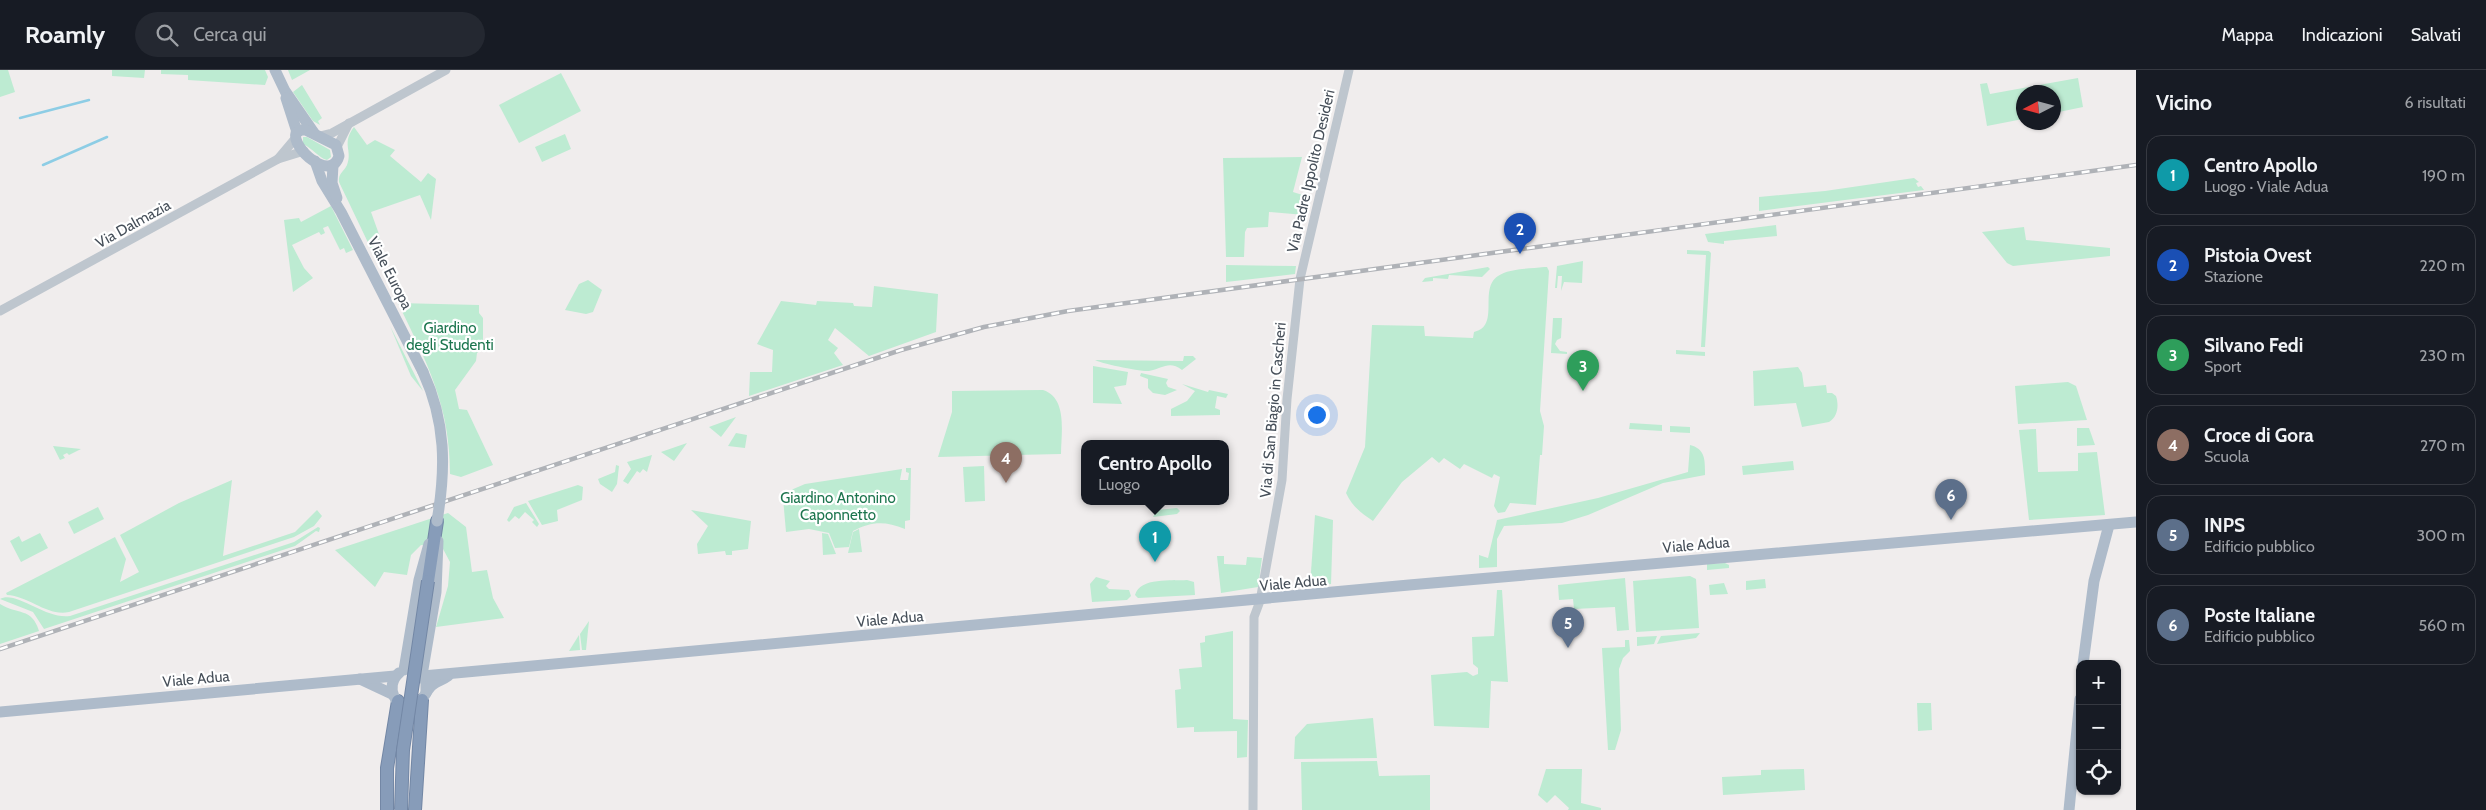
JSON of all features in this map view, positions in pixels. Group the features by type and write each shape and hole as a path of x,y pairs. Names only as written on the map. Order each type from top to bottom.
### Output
{"highway":[{"path":"401,810 403,750 438,521"},
{"path":"415,810 424,696"},
{"path":"387,810 387,768 395,698"}],"main road":[{"path":"275,70 285,91 317,135"},
{"path":"285,91 297,146 324,167 333,165 339,159 337,147 317,135 305,130 296,136"},
{"path":"315,161 322,181 341,212"},
{"path":"333,165 332,183 341,212"},
{"name":"Viale Europa","path":"341,212 423,372 437,406 444,444 444,476 438,521"},
{"name":"Viale Adua","path":"422,676 2136,522"},
{"path":"2084,660 2094,581 2109,524"},
{"path":"422,676 436,592 433,549"},
{"path":"395,698 391,684 400,673 419,580 433,549"},
{"path":"426,654 434,668 453,673"},
{"path":"400,673 414,670 422,676 427,685 424,696"},
{"name":"Viale Adua","path":"0,712 360,679 400,673"},
{"path":"360,679 410,705 424,696 433,684 453,673"},
{"path":"2069,810 2079,705"}],"street":[{"path":"317,135 332,133 446,70"},
{"name":"Via Padre Ippolito Desideri","path":"1300,279 1349,70"},
{"path":"337,147 349,123"},
{"name":"Via Dalmazia","path":"278,159 296,136"},
{"name":"Via Dalmazia","path":"0,311 278,159 304,151"},
{"name":"Via di San Biagio in Cascheri","path":"1254,810 1254,616 1260,601 1282,480 1287,399 1300,279"}],"green space":[{"path":"0,70 8,70 15,92 0,97"},
{"path":"112,70 145,70 144,78 112,76"},
{"path":"161,70 265,70 268,77 265,85 188,80 188,75 161,74"},
{"path":"288,70 310,70 292,80"},
{"path":"561,73 581,111 519,143 499,105"},
{"path":"2078,78 2083,107 2061,112 2061,85 2040,85"},
{"path":"1987,83 1990,94 2016,89 2016,120 1987,126 1980,84"},
{"path":"302,85 322,118 318,121 320,125 313,121 293,92"},
{"path":"354,127 367,145 375,140 395,150 390,156 421,182 428,173 436,179 431,220 420,195 371,212 380,237 377,243 378,251 373,253 339,182 339,177 346,167 348,160 348,138"},
{"path":"565,134 571,149 542,162 535,147"},
{"path":"303,137 307,137 330,150 331,157 327,160 321,157 303,144"},
{"path":"1302,157 1293,192 1309,197 1305,215 1269,212 1268,227 1247,228 1245,232 1244,257 1226,257 1223,158"},
{"path":"1914,178 1919,182 1916,183 1918,187 1921,186 1924,190 1759,211 1759,197 1825,191"},
{"path":"331,206 353,250 346,253 344,248 340,250 328,226 323,228 325,233 321,235 319,232 292,245 304,268 313,278 293,292 284,220 299,218 301,222"},
{"path":"1776,225 1777,236 1724,241 1724,244 1708,242 1705,234"},
{"path":"2024,227 2026,240 2110,248 2110,256 2013,266 2007,263 1982,232"},
{"path":"1687,250 1709,251 1711,253 1705,347 1701,347 1706,255 1687,254"},
{"path":"1583,261 1582,283 1564,282 1561,291 1562,276 1558,276 1557,288 1555,288 1557,266"},
{"path":"1226,265 1296,266 1295,274 1226,282"},
{"path":"1488,267 1490,269 1482,277 1449,275 1448,279 1433,278 1433,281 1422,282 1425,278"},
{"path":"1547,267 1549,271 1540,411 1544,426 1536,505 1510,503 1505,512 1498,513 1494,506 1500,477 1494,474 1492,478 1464,464 1460,469 1444,458 1439,463 1432,457 1402,482 1373,521 1354,505 1346,493 1365,447 1372,325 1424,326 1425,336 1473,338 1474,332 1482,328 1486,323 1490,289 1492,282 1498,276 1514,270"},
{"path":"588,280 602,290 593,312 586,314 565,310 579,284"},
{"path":"874,286 938,294 936,332 869,356 835,328 828,340 838,348 834,353 843,365 749,396 750,372 772,372 773,350 757,344 781,301 816,305 817,301 853,303 854,306 872,307"},
{"name":"Giardino degli Studenti","path":"398,303 479,305 479,313 483,318 483,349 477,353 476,361 455,390 459,409 467,410 493,465 461,477 450,474 446,427 435,385"},
{"path":"1553,318 1562,318 1561,338 1555,344 1560,351 1567,352 1567,354 1551,353"},
{"path":"390,326 423,391 411,376"},
{"path":"1676,350 1705,352 1705,356 1676,354"},
{"path":"1184,356 1193,356 1196,359 1182,370 1169,365 1145,371 1095,360 1183,361"},
{"path":"1093,366 1128,372 1126,385 1114,387 1122,404 1093,403"},
{"path":"1798,367 1802,373 1804,387 1826,385 1827,393 1832,393 1836,396 1837,410 1829,422 1802,427 1796,403 1754,406 1753,371"},
{"path":"1141,373 1168,379 1166,383 1168,387 1177,390 1165,395 1153,393 1148,388 1148,379 1140,376"},
{"path":"2068,382 2076,386 2087,420 2018,424 2015,386"},
{"path":"1182,384 1208,392 1209,390 1228,394 1226,398 1217,396 1215,408 1220,410 1220,415 1171,416 1171,409 1187,401 1195,391"},
{"path":"1043,390 1051,394 1060,408 1062,427 1061,454 938,457 952,412 952,391"},
{"path":"736,417 721,437 709,427"},
{"path":"1630,423 1662,425 1662,431 1629,429"},
{"path":"1670,426 1690,427 1690,433 1670,432"},
{"path":"2077,428 2089,428 2095,445 2077,446"},
{"path":"2036,429 2038,472 2078,471 2078,453 2097,452 2105,515 2029,520 2019,430"},
{"path":"736,433 747,435 745,448 728,446"},
{"path":"687,443 674,461 661,452"},
{"path":"1690,445 1699,449 1704,456 1705,475 1663,483 1588,515 1562,523 1504,526 1497,539 1497,567 1479,568 1479,555 1488,558 1497,520 1598,498 1688,472"},
{"path":"53,446 81,449 69,455 67,453 63,455 65,458 60,460"},
{"path":"652,455 647,472 643,469 640,473 637,471 628,484 623,481 631,469 627,462"},
{"path":"1793,461 1794,470 1743,475 1742,466"},
{"path":"616,465 619,466 617,484 612,492 600,484 598,479 615,472"},
{"path":"984,466 985,501 965,502 963,467"},
{"name":"Giardino Antonino Caponnetto","path":"906,468 911,468 910,520 905,521 905,529 885,523 866,525 853,531 849,547 835,548 829,533 809,529 786,532 783,498 791,490 805,484 902,469 900,480 908,480 909,473 906,472"},
{"path":"232,480 223,556 295,532 317,510 322,516 314,526 294,537 69,612 54,612 15,596 7,595 6,593 115,537 126,559 120,582 139,572 120,535 179,503"},
{"path":"578,485 583,487 582,500 557,510 558,521 542,525 528,501"},
{"path":"526,503 539,524 537,527 532,522 534,520 525,512 519,519 515,516 509,522 507,520 514,507"},
{"path":"98,507 104,519 74,534 68,522"},
{"path":"1177,508 1180,511 1177,514 1153,517 1157,510"},
{"path":"691,510 751,521 748,549 732,551 732,555 726,555 725,551 698,554 697,544 708,526"},
{"path":"448,513 466,527 472,572 487,570 493,598 504,618 436,627 448,586 450,562 442,547 421,545 411,555 407,575 384,572 375,587 335,550"},
{"path":"1315,515 1333,520 1331,584 1310,586"},
{"path":"318,527 320,528 319,532 316,531 295,546 44,629 33,612 0,599 14,598 51,614 70,616 294,542"},
{"path":"859,529 862,552 848,553 853,532"},
{"path":"40,533 48,548 21,562 10,541 19,536 22,542"},
{"path":"822,533 828,534 836,554 823,555"},
{"path":"1217,556 1224,556 1224,564 1246,565 1247,557 1262,558 1258,587 1221,593"},
{"path":"1725,563 1729,565 1729,568 1707,570 1707,564"},
{"path":"1690,576 1696,579 1699,628 1636,632 1633,581"},
{"path":"1096,577 1110,581 1106,586 1109,589 1129,590 1131,596 1127,600 1092,602 1090,584"},
{"path":"1625,578 1629,630 1617,631 1615,607 1574,609 1573,599 1559,600 1558,585"},
{"path":"1765,579 1766,588 1746,590 1746,581"},
{"path":"1165,580 1187,580 1194,582 1195,595 1138,598 1135,595 1143,585"},
{"path":"1724,583 1728,594 1710,595 1709,585"},
{"path":"1497,590 1502,590 1508,682 1491,681 1489,728 1434,726 1431,675 1467,672 1473,676 1478,674 1478,668 1473,664 1472,637 1494,636"},
{"path":"0,604 28,615 36,623 39,631 0,644"},
{"path":"589,621 586,650 582,650 580,634"},
{"path":"1233,631 1233,719 1248,720 1247,757 1237,758 1237,731 1194,732 1194,727 1177,728 1175,690 1181,689 1179,669 1202,667 1200,643 1205,642 1205,636"},
{"path":"1700,633 1696,638 1657,644 1661,636"},
{"path":"579,635 580,650 569,651"},
{"path":"1657,636 1654,644 1637,646 1637,637"},
{"path":"1625,640 1629,640 1630,651 1623,658 1619,669 1621,730 1615,750 1608,750 1602,648 1625,647"},
{"path":"1917,703 1931,703 1932,730 1918,731"},
{"path":"1373,718 1377,758 1294,759 1295,737 1307,724"},
{"path":"1377,761 1379,776 1430,775 1430,810 1302,810 1301,762"},
{"path":"1546,769 1582,769 1581,803 1601,808 1601,810 1568,810 1569,808 1555,795 1547,803 1538,795"},
{"path":"1804,769 1805,790 1723,795 1722,777 1761,775 1761,770"}],"waterway":[{"path":"20,118 89,100"},
{"path":"43,165 107,137"}],"railway":[{"path":"0,649 901,350 984,327 1068,311 2136,165"}],"place":[{"name":"Pistoia Ovest","path":"1520,254"},
{"name":"Silvano Fedi","path":"1583,391"},
{"name":"Croce di Gora","path":"1006,483"},
{"name":"Poste Italiane","path":"1951,520"},
{"name":"Centro Apollo","path":"1155,562"},
{"name":"INPS","path":"1568,648"}]}
